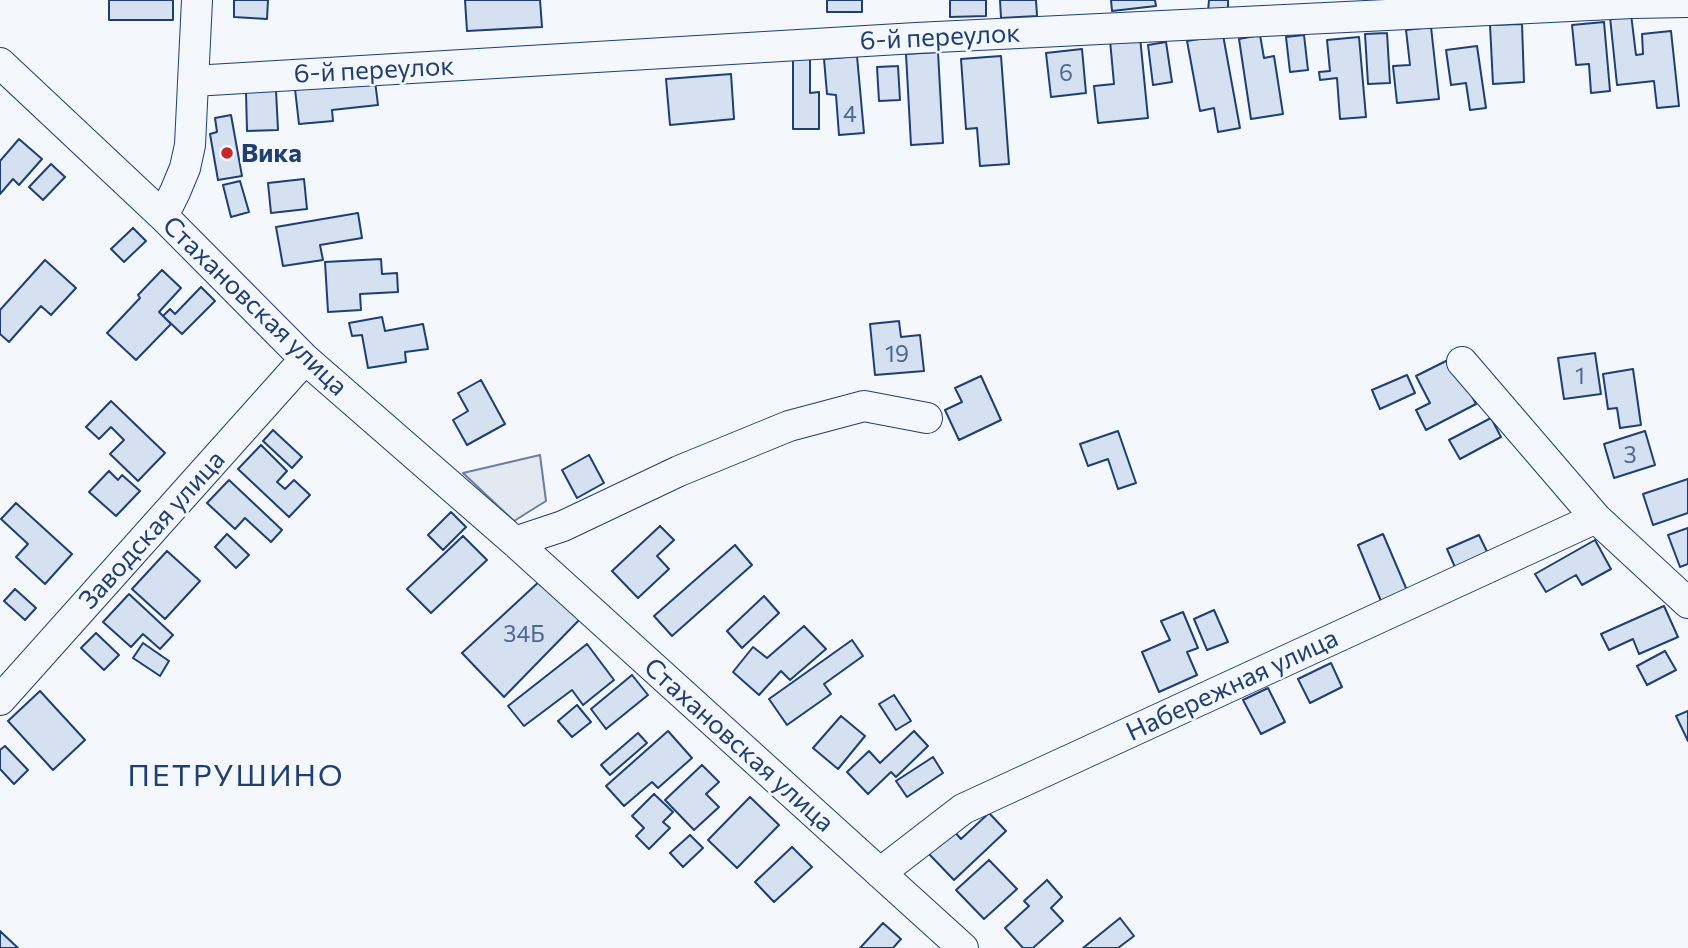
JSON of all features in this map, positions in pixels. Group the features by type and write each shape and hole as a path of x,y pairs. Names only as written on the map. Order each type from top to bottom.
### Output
{"street":[{"path":"163,216 185,168 190,145 197,0"},
{"name":"6-й переулок","path":"193,81 902,39 1632,2 1688,2"},
{"name":"Стахановская улица","path":"0,63 163,216 305,359 515,542 963,948"},
{"name":"Заводская улица","path":"0,700 305,359"},
{"path":"1462,362 1596,518 1688,603"},
{"path":"515,542 563,526 680,471 789,426 864,406 927,418"},
{"name":"Набережная улица","path":"880,873 963,809 1596,518"}],"shaded area":[{"path":"540,455 546,501 514,521 463,473"}],"building":[{"path":"109,0 173,0 173,20 109,20"},
{"path":"234,0 268,0 267,19 234,17"},
{"path":"465,0 540,0 542,27 467,31"},
{"path":"827,0 862,0 862,12 827,12"},
{"path":"950,0 986,0 986,16 950,17"},
{"path":"1000,0 1036,0 1037,16 1001,18"},
{"path":"1111,0 1155,0 1156,6 1112,11"},
{"path":"1209,0 1228,0 1228,12 1208,12"},
{"path":"1631,14 1636,55 1643,54 1642,34 1671,31 1679,106 1657,108 1654,81 1617,85 1610,17"},
{"path":"1604,22 1610,91 1591,93 1589,64 1576,65 1572,25"},
{"path":"1522,24 1524,82 1493,84 1490,25"},
{"path":"1431,27 1439,99 1397,103 1393,66 1410,65 1406,30"},
{"path":"1387,33 1390,83 1368,84 1365,34"},
{"path":"1223,35 1240,128 1218,132 1214,108 1200,111 1187,41"},
{"path":"1260,35 1264,58 1274,56 1283,114 1251,119 1239,39"},
{"path":"1304,35 1308,70 1290,72 1286,37"},
{"path":"1140,37 1148,118 1098,123 1094,86 1114,84 1110,40"},
{"path":"1359,37 1366,117 1340,119 1337,78 1320,80 1319,72 1330,71 1327,40"},
{"path":"1166,42 1172,82 1153,85 1148,45"},
{"path":"1477,46 1486,108 1470,110 1466,83 1451,85 1446,50"},
{"path":"1082,49 1086,93 1051,97 1046,53"},
{"path":"938,52 943,143 911,145 906,54"},
{"path":"857,56 864,133 839,135 836,95 827,94 824,59"},
{"path":"1001,56 1009,164 980,166 977,128 966,129 961,59"},
{"path":"793,58 810,58 810,93 819,92 819,129 793,129"},
{"path":"898,66 900,100 879,101 877,67"},
{"path":"731,74 734,119 670,125 666,79"},
{"path":"375,81 378,105 332,110 333,121 299,124 295,89"},
{"path":"276,90 278,130 247,131 246,92"},
{"path":"231,115 242,176 218,180 210,134 217,132 215,118"},
{"path":"19,139 42,159 19,185 13,179 0,194 0,161"},
{"path":"51,164 65,177 43,200 29,187"},
{"path":"304,179 307,209 271,213 268,183"},
{"path":"240,181 249,212 231,217 223,185"},
{"path":"358,213 362,238 320,245 323,260 283,266 276,227"},
{"path":"133,228 146,241 124,262 111,249"},
{"path":"381,259 382,274 397,273 398,292 360,294 361,310 328,312 325,262"},
{"path":"45,260 76,288 51,315 41,306 9,342 0,334 0,310"},
{"path":"162,270 181,288 159,312 171,324 136,360 107,333"},
{"path":"201,287 215,301 182,334 163,316 170,309 175,314"},
{"path":"382,317 385,331 423,324 428,349 405,352 406,362 368,368 362,335 352,336 349,323"},
{"path":"899,321 901,337 920,335 924,371 875,375 870,324"},
{"path":"1595,353 1601,394 1564,399 1558,358"},
{"path":"1452,358 1476,404 1426,430 1416,410 1430,403 1416,376"},
{"path":"1633,369 1641,425 1620,428 1617,408 1608,409 1603,374"},
{"path":"1407,375 1415,393 1380,409 1372,390"},
{"path":"981,376 1001,420 959,440 945,410 962,402 955,388"},
{"path":"481,380 505,424 467,445 453,420 468,411 458,393"},
{"path":"111,401 165,453 138,481 110,454 124,440 111,427 99,439 86,427"},
{"path":"1491,418 1501,437 1460,459 1449,440"},
{"path":"273,430 302,457 292,468 263,441"},
{"path":"1118,431 1136,483 1118,489 1108,459 1088,466 1080,444"},
{"path":"1645,431 1655,465 1614,478 1604,444"},
{"path":"261,445 287,471 277,482 285,489 294,480 310,495 289,517 238,469"},
{"path":"589,455 604,483 577,498 562,470"},
{"path":"109,471 118,480 122,475 140,491 116,516 89,492"},
{"path":"1688,479 1688,513 1653,525 1643,494"},
{"path":"229,480 282,530 271,542 245,518 235,529 207,503"},
{"path":"16,503 72,554 45,584 16,557 28,544 1,519"},
{"path":"451,512 466,527 443,550 428,535"},
{"path":"660,526 674,540 657,556 669,569 638,598 612,571"},
{"path":"1688,528 1688,564 1680,567 1668,535"},
{"path":"227,534 249,555 236,568 215,547"},
{"path":"1383,534 1409,595 1383,606 1358,545"},
{"path":"1479,535 1491,560 1458,574 1447,549"},
{"path":"463,536 487,560 431,613 407,589"},
{"path":"1595,540 1611,569 1582,585 1576,575 1546,592 1535,574"},
{"path":"735,545 752,565 672,636 654,616"},
{"path":"167,551 200,581 165,619 132,589"},
{"path":"542,579 584,615 504,697 462,653"},
{"path":"15,589 36,608 25,620 4,601"},
{"path":"129,594 173,635 160,649 143,634 131,647 103,622"},
{"path":"764,596 779,613 742,648 727,631"},
{"path":"1664,606 1678,637 1639,654 1633,639 1609,650 1601,634"},
{"path":"1214,610 1228,642 1207,650 1194,619"},
{"path":"1183,612 1198,648 1187,652 1197,675 1159,692 1142,652 1170,640 1161,621"},
{"path":"804,626 826,649 790,680 781,671 759,695 733,672 753,647 767,658"},
{"path":"96,633 119,655 104,670 81,648"},
{"path":"852,640 863,656 824,684 831,694 787,725 769,699"},
{"path":"143,643 169,661 160,676 133,658"},
{"path":"587,644 614,680 583,705 572,690 524,726 508,706"},
{"path":"1665,651 1676,670 1647,685 1637,666"},
{"path":"1331,663 1342,687 1310,703 1298,679"},
{"path":"632,675 648,695 606,729 591,709"},
{"path":"1268,688 1285,722 1261,734 1243,700"},
{"path":"40,691 85,740 53,770 8,721"},
{"path":"894,695 911,721 896,730 879,704"},
{"path":"577,705 591,722 572,737 558,721"},
{"path":"1688,711 1688,741 1676,716"},
{"path":"841,716 865,736 838,769 813,748"},
{"path":"668,731 692,758 658,788 652,782 624,806 606,786"},
{"path":"914,731 928,746 896,777 891,772 868,794 847,772 869,751 880,763"},
{"path":"638,733 647,743 610,775 601,765"},
{"path":"5,746 28,770 14,784 0,769 0,750"},
{"path":"933,757 943,773 907,797 896,781"},
{"path":"702,765 719,782 706,794 719,807 694,830 665,800"},
{"path":"654,794 673,812 663,822 670,828 649,849 636,836 644,828 632,816"},
{"path":"750,797 779,825 737,868 708,840"},
{"path":"989,813 1006,831 954,880 928,853 952,829 961,839"},
{"path":"690,835 703,848 683,867 670,853"},
{"path":"792,847 812,867 774,902 755,882"},
{"path":"989,860 1017,889 984,919 956,890"},
{"path":"1047,880 1062,897 1051,908 1063,921 1033,948 1023,948 1005,928 1029,906 1024,901"},
{"path":"1120,918 1134,936 1118,948 1083,948"},
{"path":"883,923 901,939 893,948 860,948"},
{"path":"0,931 18,948 0,948"}],"place":[{"name":"Вика","path":"227,153"}],"district":[{"name":"ПЕТРУШИНО","path":"236,776"}]}
